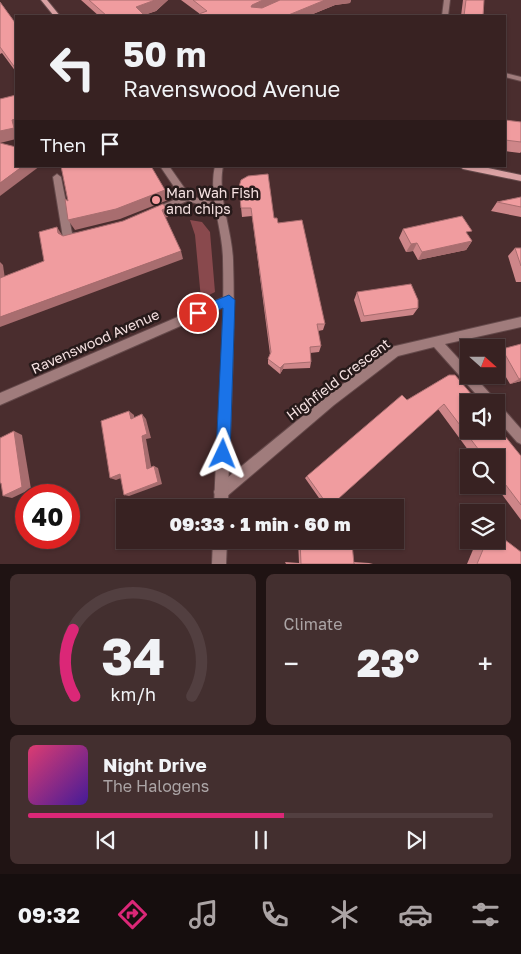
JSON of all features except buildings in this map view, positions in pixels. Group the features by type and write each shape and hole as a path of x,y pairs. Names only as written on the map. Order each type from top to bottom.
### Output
{"main road":[{"path":"44,0 56,15"},
{"path":"468,167 521,178"}],"street":[{"path":"445,15 447,0"},
{"path":"506,75 521,79"},
{"path":"165,167 187,198"},
{"path":"219,167 220,207 228,253 229,300 221,499"},
{"path":"57,177 68,238 86,234"},
{"path":"147,215 187,198 220,207"},
{"name":"Ravenswood Avenue","path":"0,399 229,300"},
{"name":"Highfield Crescent","path":"221,492 330,401 395,351 435,341 472,335 521,322"},
{"path":"435,341 483,394"},
{"path":"505,419 521,438"},
{"path":"219,564 220,549"}],"shaded area":[{"path":"190,220 202,222 210,232 215,292 201,299 195,235"}],"place":[{"name":"Man Wah Fish and chips","path":"156,200"}],"route":[{"path":"198,313 229,300 223,454"}]}
